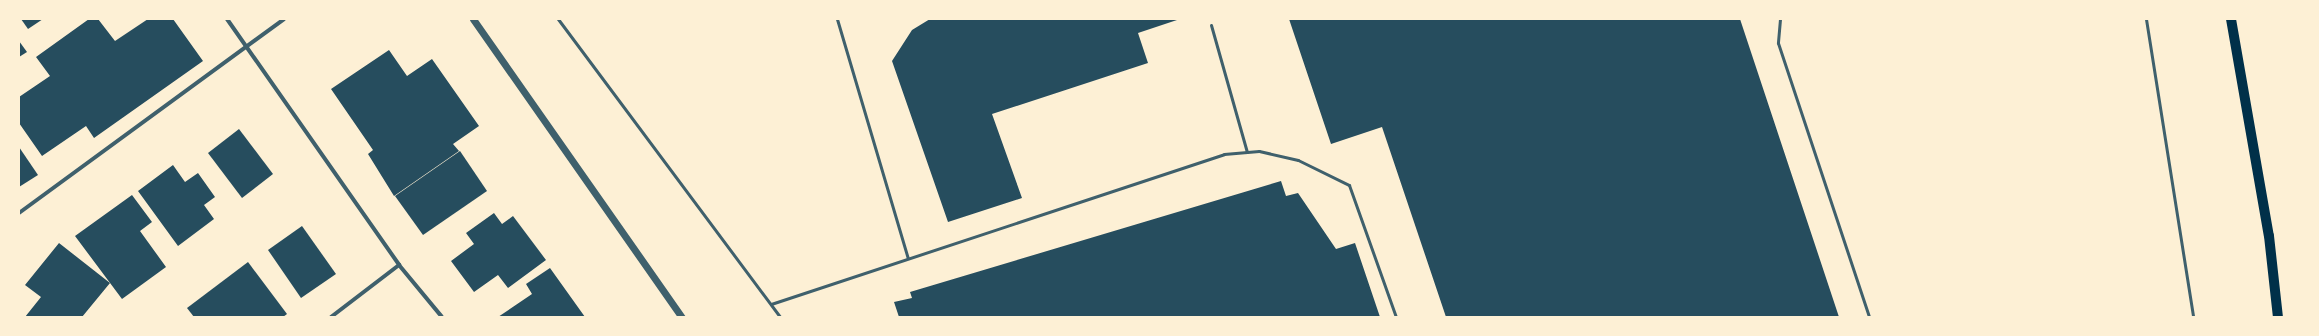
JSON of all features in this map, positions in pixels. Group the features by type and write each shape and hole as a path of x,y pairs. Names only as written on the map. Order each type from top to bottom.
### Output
{"main road":[{"path":"2231,19 2269,236 2278,317"}],"street":[{"path":"227,19 400,265 442,317"},
{"path":"19,213 284,19"},
{"path":"473,19 682,317"},
{"path":"331,317 400,265"}],"lane":[{"path":"558,19 780,317"},
{"path":"837,19 908,258"},
{"path":"1780,19 1778,43 1870,317"},
{"path":"2146,19 2193,317"},
{"path":"1211,25 1246,152"},
{"path":"771,304 1224,154 1259,151 1298,160 1349,185 1396,317"}],"building":[{"path":"21,19 43,19 28,29"},
{"path":"89,19 98,19 115,41 148,19 173,19 203,61 94,138 86,126 42,156 19,123 19,97 50,76 36,57"},
{"path":"930,19 1180,19 1138,33 1148,63 992,114 1022,198 948,222 892,61 912,30"},
{"path":"1289,19 1740,19 1839,317 1446,317 1382,127 1331,144"},
{"path":"19,41 27,52 19,57"},
{"path":"389,50 407,76 432,59 479,126 453,144 459,151 394,196 368,154 373,150 331,89"},
{"path":"239,129 273,174 242,198 208,153"},
{"path":"19,147 38,175 19,187"},
{"path":"460,151 487,191 423,235 395,196"},
{"path":"173,165 185,182 198,173 215,197 204,205 214,219 178,246 138,191"},
{"path":"1281,181 1286,196 1298,193 1336,249 1355,243 1380,317 899,317 894,302 912,298 910,292"},
{"path":"132,195 152,222 140,231 166,267 122,299 75,236"},
{"path":"494,213 502,224 513,216 546,260 508,288 498,275 474,292 451,261 474,244 466,233"},
{"path":"302,226 336,274 301,298 268,250"},
{"path":"59,243 110,283 82,317 25,317 41,297 25,285"},
{"path":"248,262 287,314 283,317 194,317 187,308"},
{"path":"550,268 585,317 498,317 532,294 526,284"}]}
